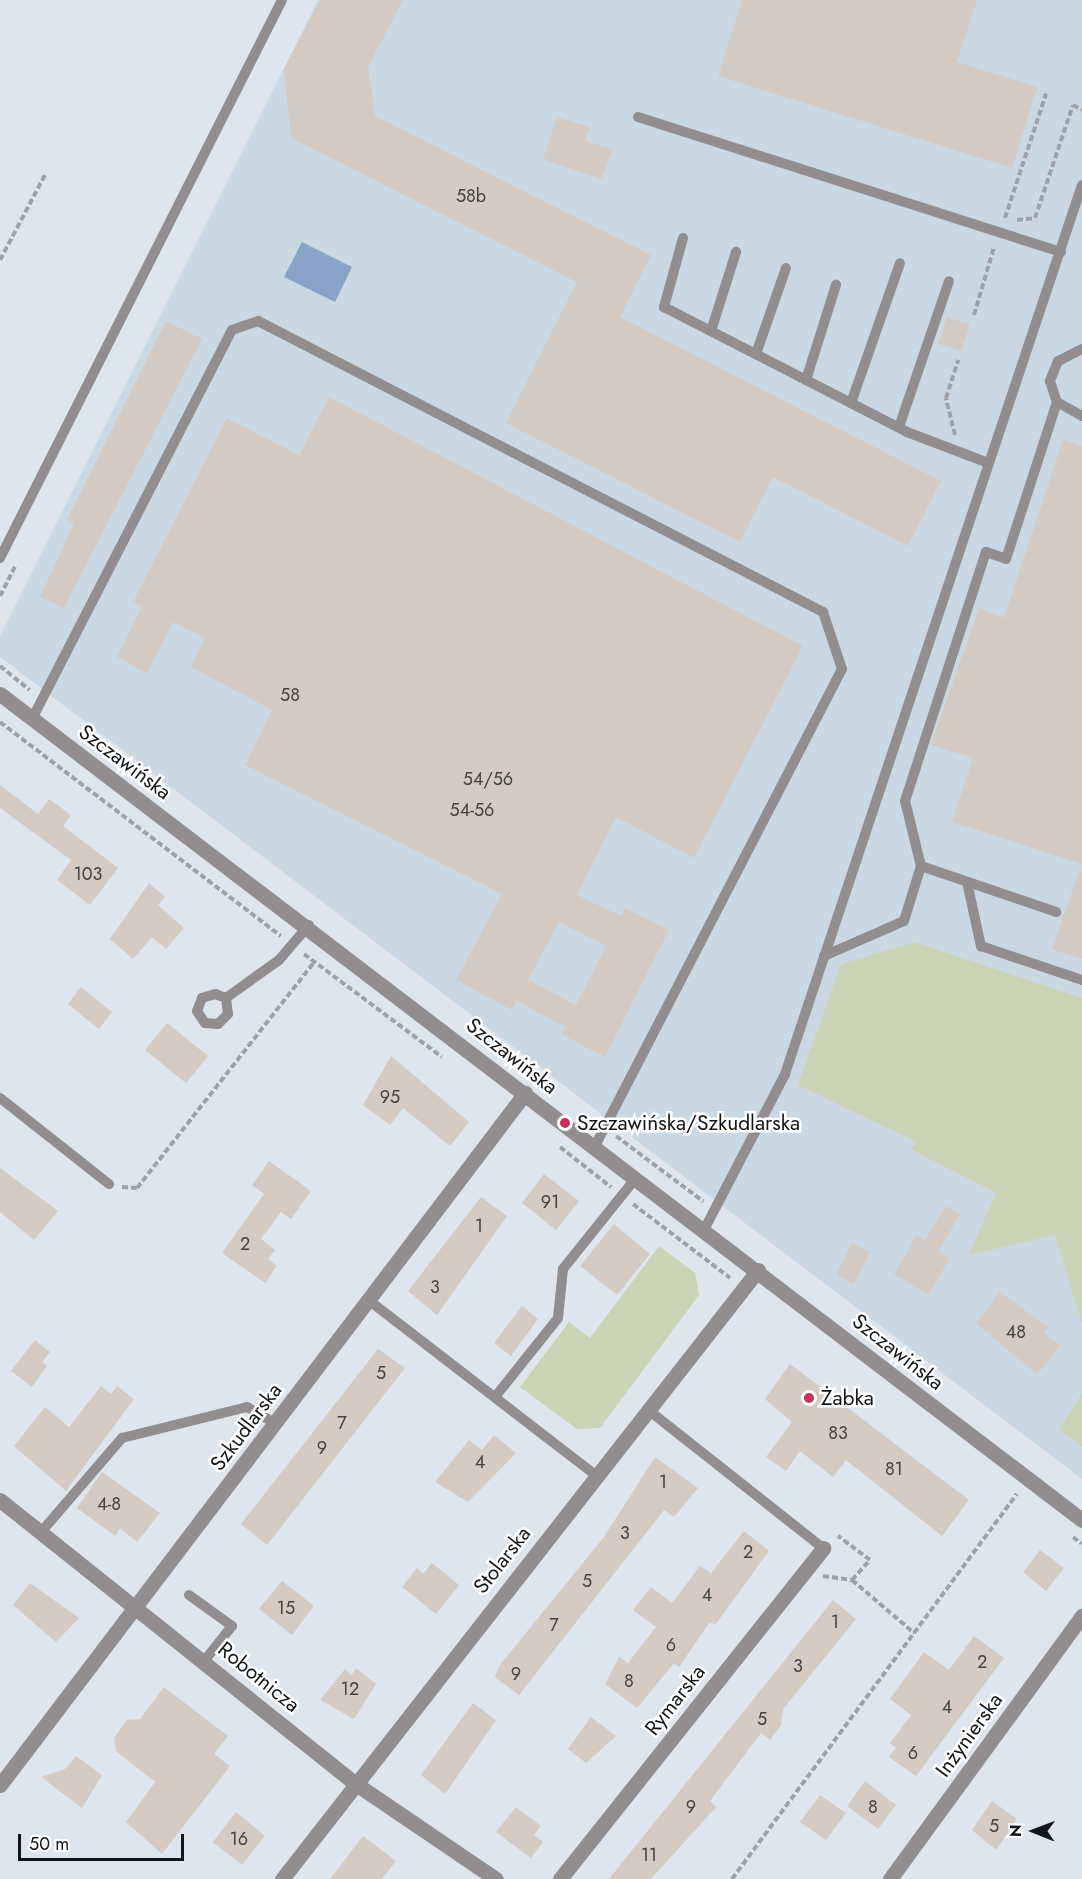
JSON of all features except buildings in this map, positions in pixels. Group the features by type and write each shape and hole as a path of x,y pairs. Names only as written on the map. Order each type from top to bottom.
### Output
{"street":[{"name":"Szczawińska","path":"0,694 309,925 1082,1520"},
{"name":"Szkudlarska","path":"0,1785 525,1093"},
{"name":"Stolarska","path":"282,1879 594,1474 758,1270"},
{"name":"Robotnicza","path":"0,1500 205,1660 356,1784 496,1879"},
{"name":"Rymarska","path":"560,1879 823,1548"},
{"name":"Inżynierska","path":"890,1879 1082,1616"}],"lane":[{"path":"0,558 282,0"},
{"path":"638,117 1061,252"},
{"path":"705,1228 785,1074 1082,185"},
{"path":"683,238 664,307 899,428 988,463"},
{"path":"711,331 736,252"},
{"path":"851,403 900,263"},
{"path":"756,354 786,268"},
{"path":"899,428 949,280"},
{"path":"807,380 836,285"},
{"path":"32,718 232,330 258,321 823,612 842,669 595,1146"},
{"path":"824,956 904,921 921,866 905,801 986,552 1005,559 1057,402 1052,371 1066,354 1082,349"},
{"path":"1057,402 1082,416"},
{"path":"921,866 1056,912"},
{"path":"967,882 981,946 1082,980"},
{"path":"226,998 292,945 309,925"},
{"path":"0,1098 109,1184"},
{"path":"495,1397 558,1318 563,1269 636,1178"},
{"path":"367,1299 594,1474"},
{"path":"42,1531 122,1438 247,1407 276,1423"},
{"path":"647,1409 823,1548"},
{"path":"189,1595 232,1626 205,1660"}],"path":[{"path":"974,315 999,233 1047,94"},
{"path":"1005,217 1035,218 1073,105 1082,110"},
{"path":"0,260 46,173"},
{"path":"958,360 946,398 959,452"},
{"path":"0,722 314,962 452,1064"},
{"path":"109,1184 137,1188 314,962"},
{"path":"550,1140 744,1288"},
{"path":"1007,1487 1026,1501"},
{"path":"732,1879 1017,1494"},
{"path":"827,1528 870,1560 852,1580"},
{"path":"1063,1530 1082,1544"},
{"path":"805,1570 852,1580 914,1633"}],"shaded area":[{"path":"318,0 1082,0 1082,1479 0,657 0,636"}],"green space":[{"path":"915,942 1082,998 1082,1324 1055,1235 969,1255 996,1193 910,1149 917,1142 798,1085 841,964"},
{"path":"659,1246 695,1273 699,1295 600,1428 577,1429 520,1387 569,1322 590,1338"},
{"path":"1082,1393 1082,1447 1059,1430"}],"water":[{"path":"302,242 352,267 335,302 284,277"}],"place":[{"name":"Szczawińska/Szkudlarska","path":"565,1123"},
{"name":"Żabka","path":"809,1398"}]}
